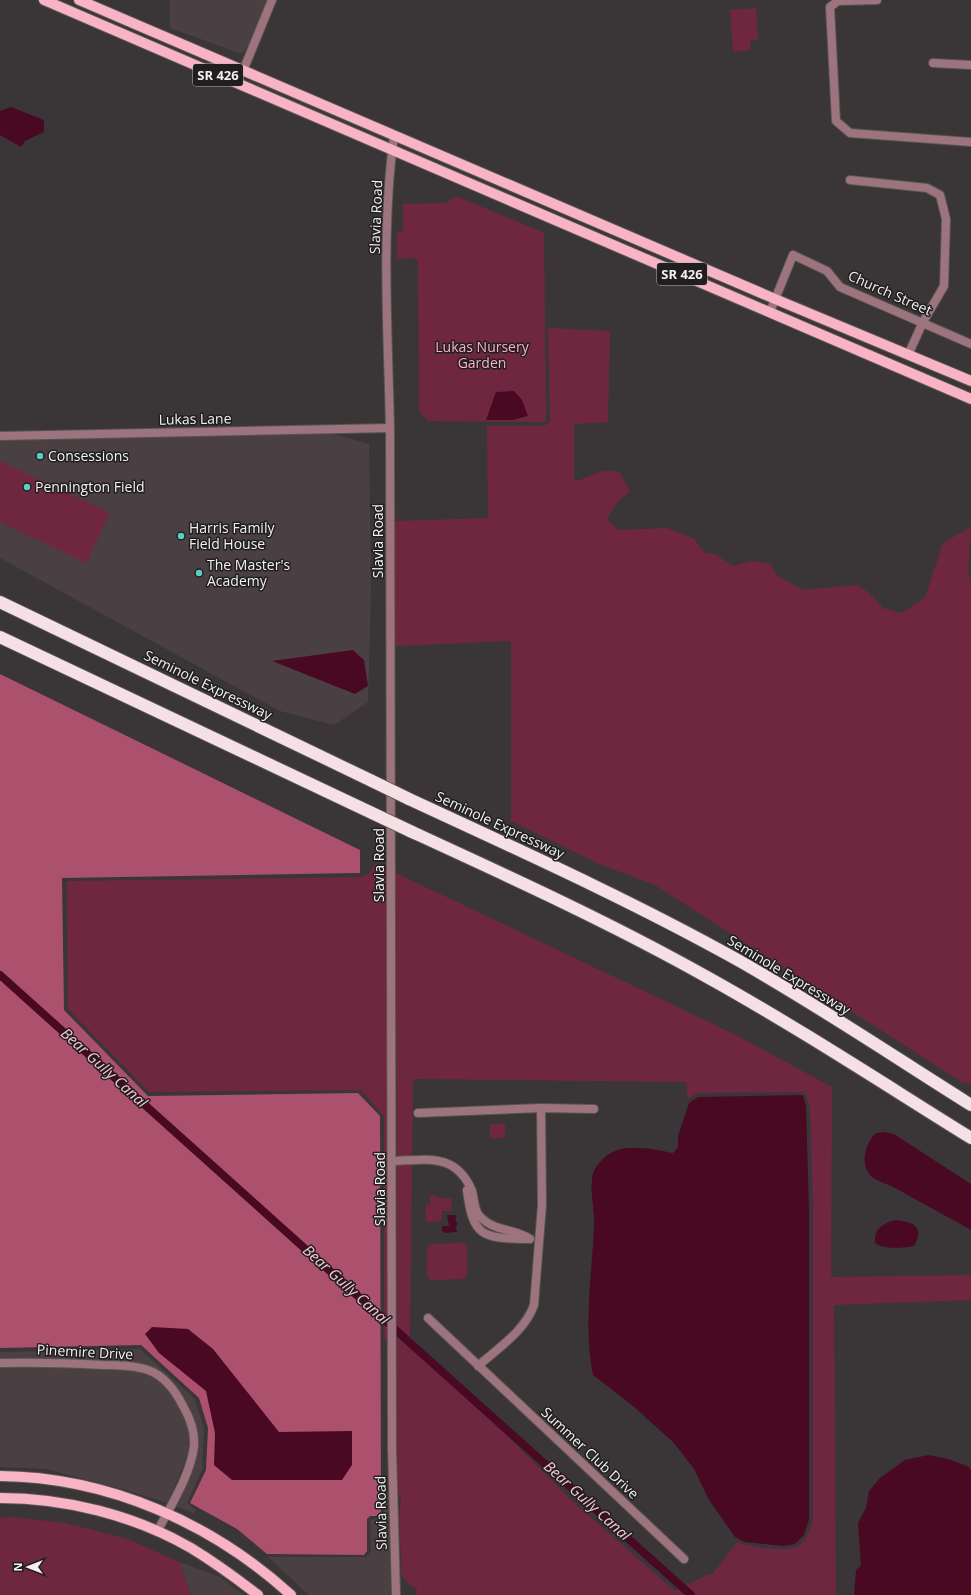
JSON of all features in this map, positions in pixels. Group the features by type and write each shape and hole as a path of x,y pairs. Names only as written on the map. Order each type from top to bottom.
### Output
{"highway":[{"name":"Seminole Expressway","path":"0,602 409,799 591,884 723,952 823,1012 971,1105"},
{"path":"0,637 594,917 708,977 971,1138"}],"main road":[{"name":"SR 426","path":"44,0 971,399"},
{"name":"SR 426","path":"78,0 92,3 192,49 394,136 971,381"},
{"path":"157,49 169,47 192,49"},
{"path":"0,1476 56,1480 84,1486 130,1499 167,1513 240,1553 290,1595"},
{"path":"0,1498 46,1500 79,1506 119,1518 157,1532 190,1548 227,1571 258,1595"}],"street":[{"path":"243,70 272,0"},
{"path":"877,0 838,0 830,7 836,121 850,133 971,142"},
{"path":"933,63 971,65"},
{"name":"Slavia Road","path":"394,136 392,150 387,274 390,428 393,1160 392,1338 396,1595"},
{"path":"850,180 927,188 940,195 946,218 944,286 923,322 908,355"},
{"name":"Church Street","path":"770,312 793,255 827,272 840,287 971,344"},
{"name":"Lukas Lane","path":"0,436 390,428"},
{"path":"418,1113 541,1108 594,1109"},
{"path":"478,1366 518,1330 530,1316 534,1305 542,1205 541,1108"},
{"path":"393,1160 432,1159 443,1161 454,1167 466,1181 471,1190 478,1214 482,1218 497,1228 524,1235 530,1239 540,1239"},
{"name":"Summer Club Drive","path":"428,1318 684,1559"},
{"name":"Pinemire Drive","path":"0,1362 50,1362 129,1366 148,1370 168,1382 188,1414 193,1428 194,1445 191,1459 157,1532"}],"shaded area":[{"path":"170,0 268,0 248,47 242,54 170,28"},
{"path":"11,107 44,120 44,132 25,141 21,147 0,135 0,111"},
{"path":"514,391 522,400 528,416 513,420 486,420 496,392"},
{"name":"The Master's Academy","path":"319,430 369,444 371,587 368,702 334,725 280,711 0,558 0,436"},
{"path":"353,650 364,660 368,686 355,694 272,661"},
{"path":"0,674 360,850 360,873 62,878 64,1010 148,1096 358,1093 380,1116 381,1512 376,1516 370,1516 367,1519 367,1551 364,1555 267,1554 237,1529 190,1503 206,1470 208,1428 199,1398 141,1345 0,1348"},
{"path":"803,1095 806,1106 809,1209 809,1520 804,1535 795,1544 783,1546 744,1542 735,1537 709,1500 694,1469 674,1443 633,1406 593,1375 590,1357 588,1319 594,1226 592,1177 597,1166 603,1159 610,1153 618,1150 627,1148 646,1148 673,1153 678,1147 678,1136 689,1103 698,1097"},
{"path":"884,1132 894,1134 971,1184 971,1230 872,1177 866,1166 866,1148 876,1133"},
{"path":"447,1215 457,1215 455,1220 457,1222 457,1232 445,1233 442,1231 442,1226 449,1226"},
{"path":"896,1220 908,1222 916,1227 918,1234 914,1246 889,1248 875,1243 878,1229 884,1224"},
{"path":"152,1327 188,1329 213,1349 279,1432 352,1431 352,1465 342,1480 232,1480 214,1465 215,1433 206,1391 159,1353 145,1334"},
{"path":"140,1349 195,1399 204,1429 202,1470 187,1503 196,1510 194,1513 175,1506 195,1460 198,1445 197,1427 192,1413 171,1379 151,1367 130,1362 51,1358 0,1359 0,1352"},
{"path":"50,1365 129,1370 146,1374 165,1385 184,1416 189,1429 190,1445 187,1458 167,1503 123,1489 46,1469 0,1467 0,1366"},
{"path":"928,1455 948,1459 969,1467 971,1470 971,1595 854,1595 856,1570 861,1565 858,1523 866,1508 869,1491 880,1478 905,1460"},
{"path":"385,1493 389,1494 391,1595 309,1595 268,1557 366,1557 371,1551 370,1520 377,1519 384,1514"},
{"path":"179,1562 220,1577 244,1595 191,1595"}],"green space":[{"path":"756,8 758,40 750,40 751,50 733,52 730,10"},
{"name":"Lukas Nursery Garden","path":"456,196 544,233 546,422 428,421 419,411 418,261 415,258 397,259 397,232 403,232 403,204 446,203"},
{"path":"548,328 610,331 608,422 574,424 574,480 584,479 599,472 612,471 620,473 630,491 617,502 607,519 618,530 667,528 693,538 705,553 715,554 733,566 752,561 770,564 778,576 803,590 857,585 868,592 883,608 901,613 925,598 943,543 971,527 968,572 971,583 971,1083 963,1083 655,885 599,864 511,821 511,641 395,646 395,521 488,518 487,426 544,426 550,422"},
{"name":"Pennington Field","path":"0,461 110,513 86,563 0,522"},
{"path":"376,863 388,869 388,1341 384,1338 384,1116 362,1091 149,1092 68,1009 67,881 360,877 369,874"},
{"path":"396,873 734,1034 832,1087 831,1277 971,1275 971,1300 834,1305 836,1595 416,1595 417,1588 412,1587 402,1576 399,1519 401,1496 398,1495 397,1448 397,1164 412,1164 410,1337 570,1499 675,1591 709,1574 712,1575 737,1542 749,1546 767,1548 792,1548 797,1547 803,1542 811,1528 813,1520 813,1209 810,1106 806,1094 803,1092 697,1093 688,1099 686,1082 413,1079 412,1156 397,1157"},
{"path":"490,1124 505,1124 505,1138 490,1138"},
{"path":"432,1195 452,1199 451,1211 442,1211 442,1221 426,1222 426,1205 430,1205 430,1197"},
{"path":"464,1243 467,1247 467,1276 464,1279 431,1280 427,1276 427,1248 430,1244"},
{"path":"13,1517 66,1523 128,1539 179,1562 191,1595 0,1595 0,1518"}],"waterway":[{"name":"Bear Gully Canal","path":"0,975 691,1595"}],"place":[{"name":"Consessions","path":"40,456"},
{"name":"Pennington Field","path":"27,487"},
{"name":"Harris Family Field House","path":"181,536"},
{"name":"The Master's Academy","path":"199,573"}]}
